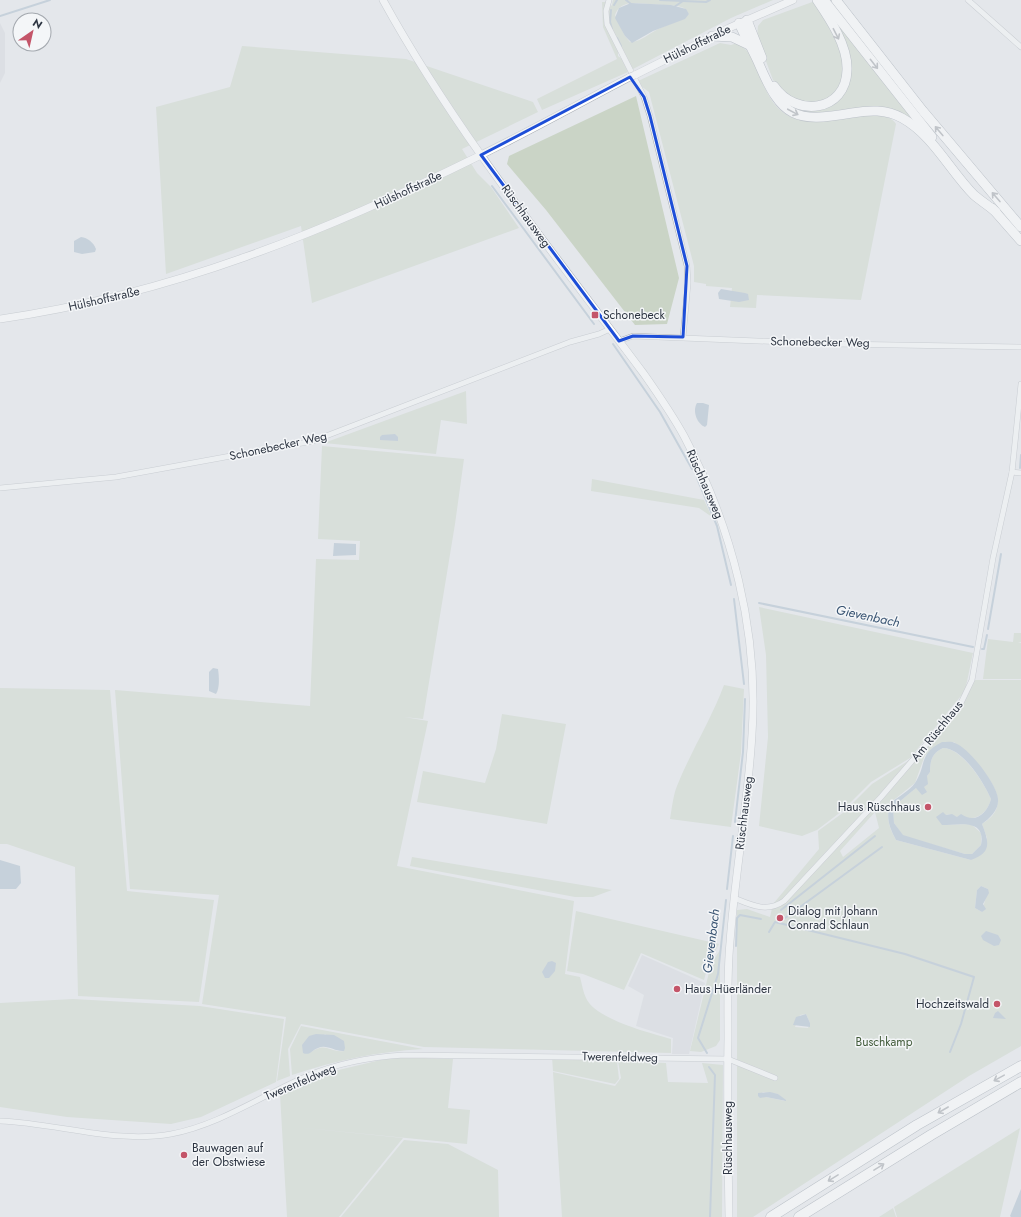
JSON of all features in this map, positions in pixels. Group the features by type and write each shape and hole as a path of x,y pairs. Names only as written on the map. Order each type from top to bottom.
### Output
{"highway":[{"path":"743,21 771,81 777,90 786,99 796,104 811,107 820,105 835,97 842,89 846,78 847,64 841,43 817,0"},
{"path":"824,0 916,118 1021,241"},
{"path":"836,0 927,116 1021,227"},
{"path":"843,0 855,16 869,43"},
{"path":"743,21 750,46 771,92 790,112 798,116 812,118 869,111 886,112 897,115 921,133 974,195 996,212"},
{"path":"712,36 737,38 750,46"},
{"path":"771,1217 917,1125 1021,1066"},
{"path":"799,1217 930,1135 1021,1082"}],"main road":[{"name":"Rüschhausweg","path":"382,0 423,68 481,155 667,408 698,464 723,524 742,596 752,671 752,732 734,898 728,975 729,1217"},
{"name":"Hülshoffstraße","path":"0,319 109,299 165,284 230,264 291,241 357,214 481,155 712,36 791,1"}],"street":[{"path":"968,0 1021,47"},
{"path":"608,3 606,17 609,30 644,97 650,116 686,266 688,283 683,337"},
{"name":"Schonebecker Weg","path":"0,488 116,477 313,441 570,342 599,334 610,329"},
{"name":"Schonebecker Weg","path":"619,341 633,336 836,344 1021,347"},
{"path":"1021,384 1012,472 1021,473"},
{"name":"Am Rüschhaus","path":"734,898 753,906 767,908 773,908 784,901 881,797 960,705 972,680 993,558 1012,472"},
{"name":"Twerenfeldweg","path":"0,1121 127,1136 172,1134 191,1129 218,1118 308,1076 331,1067 371,1058 391,1056 417,1054 728,1059"},
{"path":"728,1059 775,1078"}],"highlighted area":[{"path":"630,77 644,97 650,116 687,266 683,337 633,336 619,341 481,155"}],"shaded area":[{"path":"0,23 5,33 5,73 0,83"},
{"path":"642,955 705,983 689,1054 672,1054 673,1038 636,1026 644,995 628,986"}],"green space":[{"path":"613,0 773,0 731,18 633,69 608,24 608,9 612,5","holes":["635,3 678,6 684,8 689,14 680,20 633,42 630,42 625,36 615,15 620,7 628,4"]},
{"path":"815,1 839,43 844,64 840,84 832,95 820,102 808,103 795,101 773,80 757,37 758,26 763,20"},
{"path":"602,2 607,2 605,10 618,50 618,56 622,59 628,72 542,110 537,99 617,59 603,27"},
{"path":"832,17 914,121 855,110 799,114 776,95 814,109 847,83"},
{"path":"720,43 731,45 737,43 747,51 754,61 768,95 786,114 800,120 810,121 880,116 890,118 896,124 861,300 757,295 756,308 730,307 732,288 706,286 706,284 694,282 694,266 649,92 641,86 638,81"},
{"path":"242,46 406,59 533,102 538,112 462,149 477,173 491,187 519,228 312,303 301,226 166,274 156,107 230,87"},
{"path":"636,96 679,278 667,324 635,325 546,210 507,164 509,156"},
{"path":"466,391 467,424 441,420 436,454 324,443"},
{"path":"322,446 464,459 455,524 423,719 404,717 428,721 397,866 574,901 565,974 580,977 583,991 591,1006 611,1019 671,1039 671,1053 424,1047 301,1024 288,1049 290,1076 277,1081 286,1017 202,1004 219,895 130,889 115,690 310,706 316,559 359,560 360,541 318,539"},
{"path":"592,479 704,500 712,517 699,508 591,491"},
{"path":"759,607 973,653 965,691 910,758 871,782 842,811 817,830 802,836 759,826 768,737 766,655"},
{"path":"1014,633 1021,633 1021,642 1018,642 1021,643 1021,679 983,679 988,639 1013,642"},
{"name":"Buschkamp","path":"974,680 1021,680 1021,1046 969,1076 753,1217 737,1217 737,910 747,909 770,917 773,904 819,849 818,831 844,812 872,784 911,759 961,707","holes":["954,742 979,766 993,786 997,797 997,807 992,816 982,824 987,838 971,860 896,840 892,831 888,818 890,803 915,783 925,755","875,812 879,828 843,857 840,851","981,886 988,889 982,912 975,908 977,890","806,1014 810,1023 808,1028 795,1027 800,1015","762,1092 778,1094 785,1101 766,1097"]},
{"path":"724,685 744,689 741,753 731,827 670,819 677,786"},
{"path":"0,688 110,690 127,891 214,900 199,1002 78,996 75,867 7,844 0,844"},
{"path":"502,714 566,724 547,824 417,802 423,771 485,783 496,749"},
{"path":"943,748 958,754 965,760 978,776 991,799 989,805 979,816 969,819 946,815 942,825 971,824 981,833 981,845 972,854 965,854 903,836 894,823 893,807 916,788 924,787 927,776 930,772 932,758 936,752"},
{"path":"412,857 612,890 593,897 575,897 410,866"},
{"path":"576,911 719,944 709,962 704,980 641,953 624,990 583,974 567,971"},
{"path":"720,950 720,1040 716,1046 701,1052 690,1051 711,964"},
{"path":"73,999 200,1006 284,1019 276,1082 201,1117 171,1124 67,1117 0,1107 0,1003"},
{"path":"301,1026 423,1049 389,1052 357,1058 325,1065 292,1075 290,1049","holes":["325,1034 344,1051 320,1048 310,1053"]},
{"path":"393,1057 453,1059 448,1108 470,1110 467,1144 295,1127 403,1138 339,1217 287,1217 280,1094 326,1073"},
{"path":"552,1057 617,1061 619,1079 615,1084 553,1071"},
{"path":"618,1061 666,1063 668,1082 708,1083 702,1063 723,1065 722,1217 562,1217 553,1072 615,1086 621,1078"},
{"path":"1020,1128 1000,1217 897,1217 894,1207"},
{"path":"404,1140 448,1144 498,1170 499,1217 341,1217"},
{"path":"893,1208 896,1217 879,1217"}],"water":[{"path":"631,3 671,5 686,9 689,14 685,19 653,31 632,43 625,36 615,18 619,8"},
{"path":"81,237 92,242 96,249 95,252 82,254 74,252 74,241"},
{"path":"721,289 748,294 749,300 739,302 719,299 718,293"},
{"path":"697,403 709,405 707,425 705,427 696,417 695,410"},
{"path":"395,434 398,437 398,441 380,440 382,435"},
{"path":"334,543 356,544 356,555 333,556"},
{"path":"213,668 218,669 219,685 216,694 209,691 209,672"},
{"path":"942,742 954,742 961,746 988,776 996,792 998,799 997,807 991,816 982,824 987,841 986,850 983,854 971,860 896,840 890,827 888,813 890,803 913,786 919,777 926,756 934,746","holes":["943,748 958,754 972,768 991,799 987,809 976,818 966,817 961,814 957,817 952,814 946,815 943,812 936,817 942,825 963,824 970,825 979,830 981,845 972,854 965,854 903,835 894,823 893,807 916,788 922,795 927,792 924,787 928,784 927,776 930,772 932,758 936,752"]},
{"path":"0,860 20,866 21,883 16,889 0,889"},
{"path":"981,886 988,889 989,893 983,904 986,909 982,912 975,908 977,890"},
{"path":"986,931 998,935 1001,940 999,945 994,946 983,940 981,936"},
{"path":"552,961 556,963 555,971 549,978 545,978 542,972 548,962"},
{"path":"998,1011 1006,1019 993,1018 995,1013"},
{"path":"806,1014 810,1027 793,1025 796,1017"},
{"path":"316,1034 334,1035 344,1041 344,1051 321,1047 309,1053 303,1053 302,1045 309,1036"},
{"path":"770,1092 778,1094 786,1101 766,1097 760,1098 758,1096 758,1093"},
{"path":"1021,1189 1021,1217 1011,1217 1010,1216"}],"waterway":[{"path":"0,16 50,0"},
{"path":"614,5 617,0"},
{"path":"626,0 631,4"},
{"path":"660,0 706,2 710,0"},
{"path":"674,7 683,1"},
{"path":"611,10 610,22 612,29"},
{"path":"617,38 621,46"},
{"path":"492,186 594,324"},
{"path":"613,344 660,412 692,469"},
{"name":"Gievenbach","path":"1020,468 1021,455"},
{"path":"697,478 717,526 731,585"},
{"name":"Gievenbach","path":"988,629 1001,554"},
{"name":"Gievenbach","path":"734,599 744,684"},
{"name":"Gievenbach","path":"759,603 973,647"},
{"name":"Gievenbach","path":"982,649 984,649 987,635"},
{"name":"Gievenbach","path":"735,822 743,752 745,699"},
{"name":"Gievenbach","path":"727,889 733,836"},
{"path":"781,910 875,836"},
{"path":"785,918 882,847"},
{"name":"Gievenbach","path":"707,1053 698,1038 718,974 726,900"},
{"path":"736,946 737,918 740,915 761,919"},
{"path":"769,932 775,922 905,954 974,977 961,1024 950,1052"},
{"name":"Gievenbach","path":"709,1067 715,1075 710,1217"}],"place":[{"name":"Schonebeck","path":"595,315"},
{"name":"Haus Rüschhaus","path":"928,807"},
{"name":"Dialog mit Johann Conrad Schlaun","path":"780,918"},
{"name":"Haus Hüerländer","path":"677,989"},
{"name":"Hochzeitswald","path":"997,1004"},
{"name":"Bauwagen auf der Obstwiese","path":"184,1155"}]}
